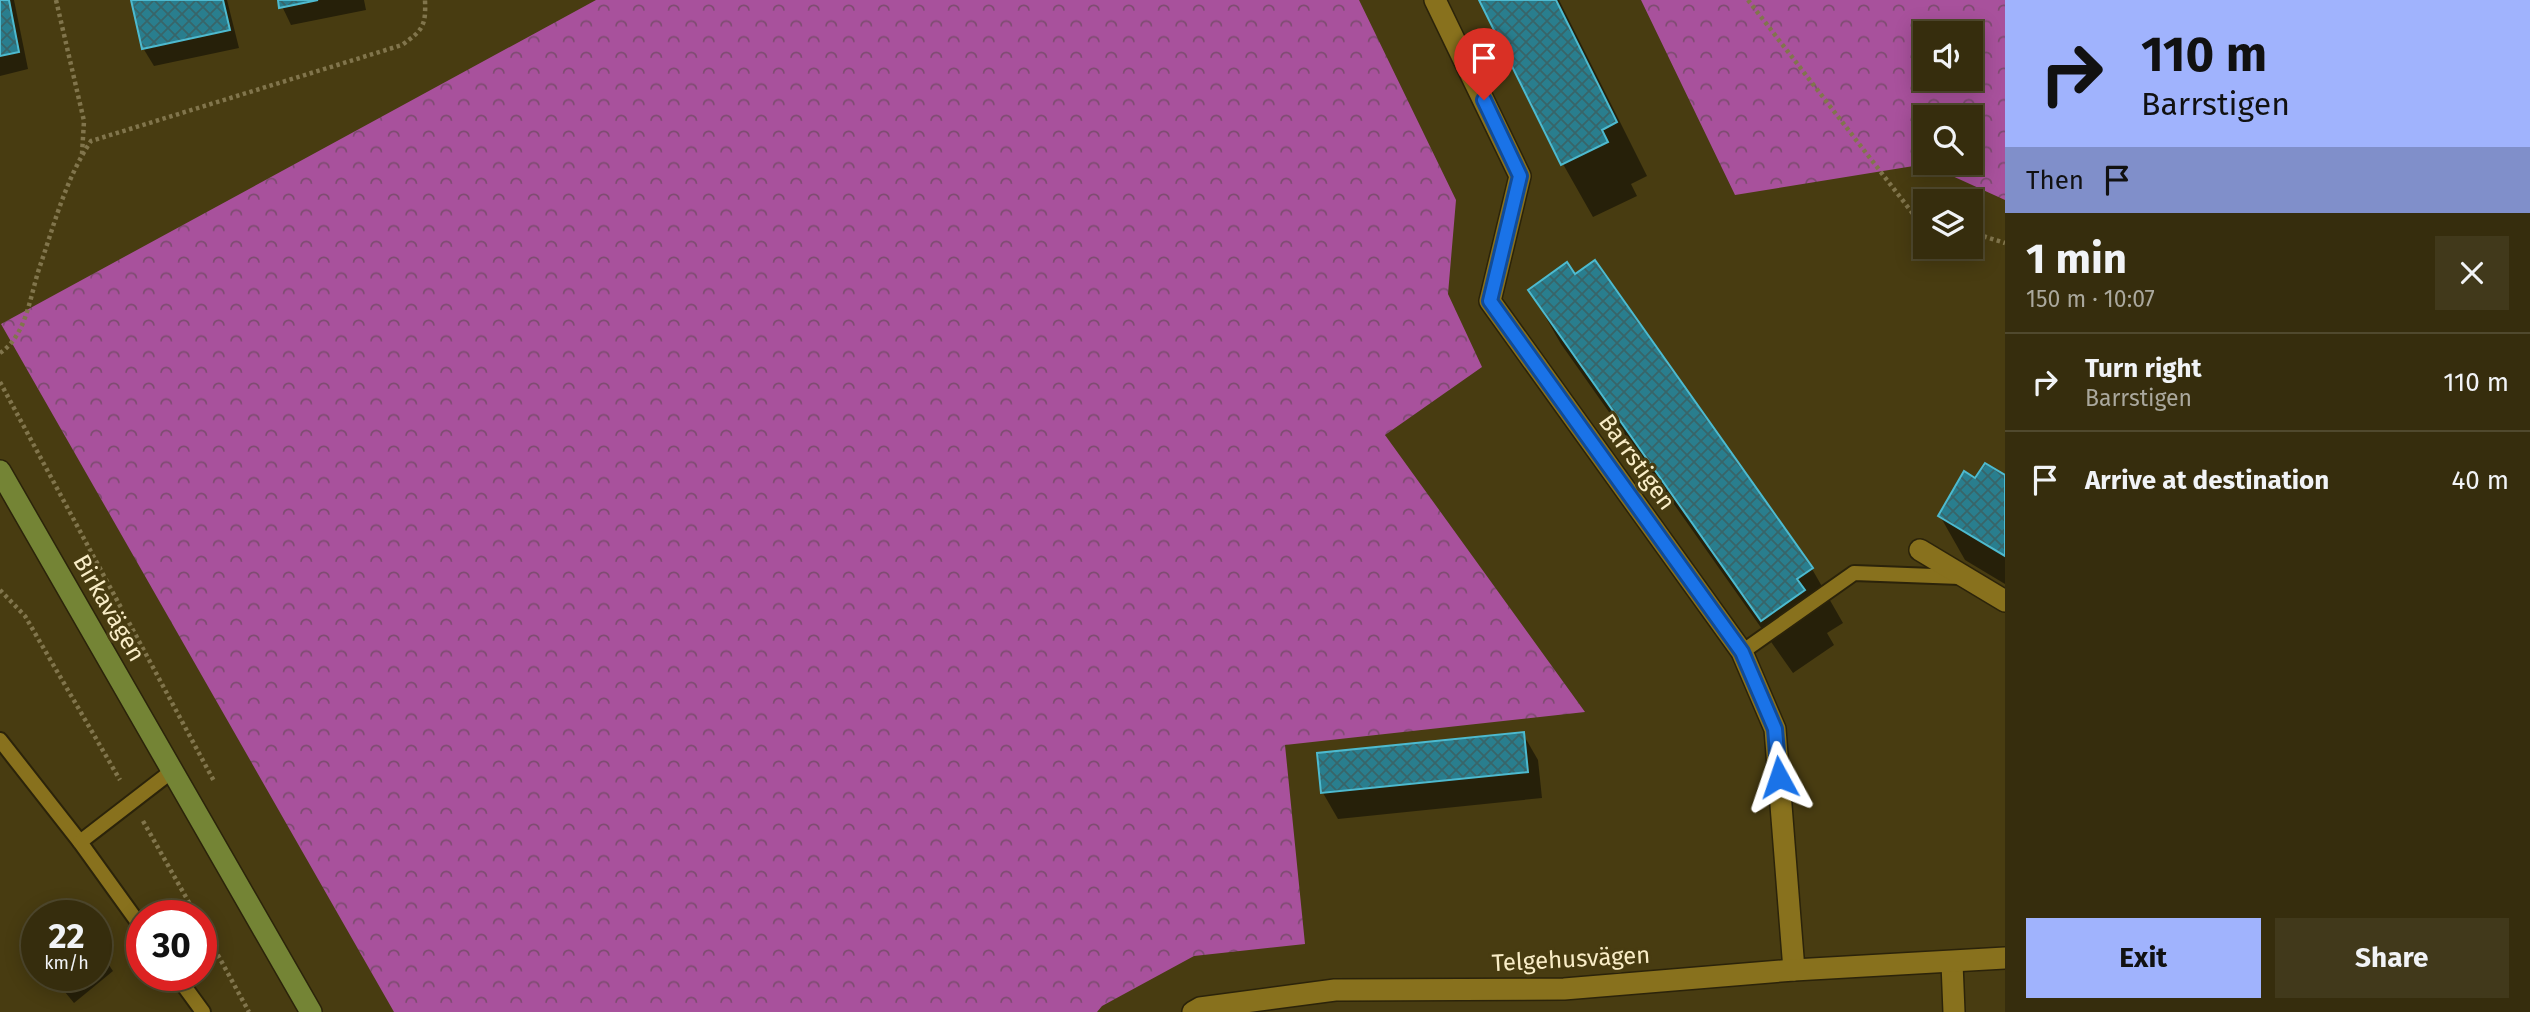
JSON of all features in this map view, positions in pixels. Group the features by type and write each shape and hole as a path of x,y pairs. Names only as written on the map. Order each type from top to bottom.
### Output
{"street":[{"name":"Barrstigen","path":"1435,0 1520,176 1490,301 1742,652 1775,729 1794,970"},
{"name":"Birkavägen","path":"0,471 311,1012"},
{"path":"1920,550 2005,601"},
{"name":"Telgehusvägen","path":"1193,1012 1200,1008 1335,990 1564,989 1794,970 2005,958"},
{"path":"1952,962 1954,1012"}],"lane":[{"path":"1742,652 1854,573 1966,578"},
{"path":"0,740 126,906"},
{"path":"79,842 172,771"},
{"path":"188,991 203,1012"}],"path":[{"path":"56,0 84,121 82,155"},
{"path":"0,353 13,343 22,323 65,194 91,141 402,44 421,32 425,18 425,0"},
{"path":"1748,0 1913,214"},
{"path":"1983,236 2005,243"},
{"path":"0,382 221,794"},
{"path":"0,590 25,616 188,900"},
{"path":"217,953 249,1012"}],"green space":[{"path":"596,0 1359,0 1456,200 1448,294 1482,367 1385,435 1585,712 1285,745 1305,944 1194,956 1102,1006 1097,1012 394,1012 1,324"},
{"path":"1641,0 2005,0 2005,200 1950,175 1983,175 1983,105 1913,105 1913,166 1735,195"}],"building":[{"path":"0,0 9,0 19,52 0,56"},
{"path":"131,0 223,0 230,30 142,49"},
{"path":"278,0 318,0 279,8"},
{"path":"1479,0 1556,0 1617,122 1602,130 1608,142 1561,165"},
{"path":"1595,260 1813,568 1797,579 1805,590 1761,621 1528,290 1567,262 1575,274"},
{"path":"1985,463 2005,475 2005,556 1938,516 1964,471 1975,478"},
{"path":"1524,732 1528,772 1321,793 1317,753"}],"route":[{"path":"1484,100 1520,176 1490,301 1742,652 1775,729 1779,777"}]}
